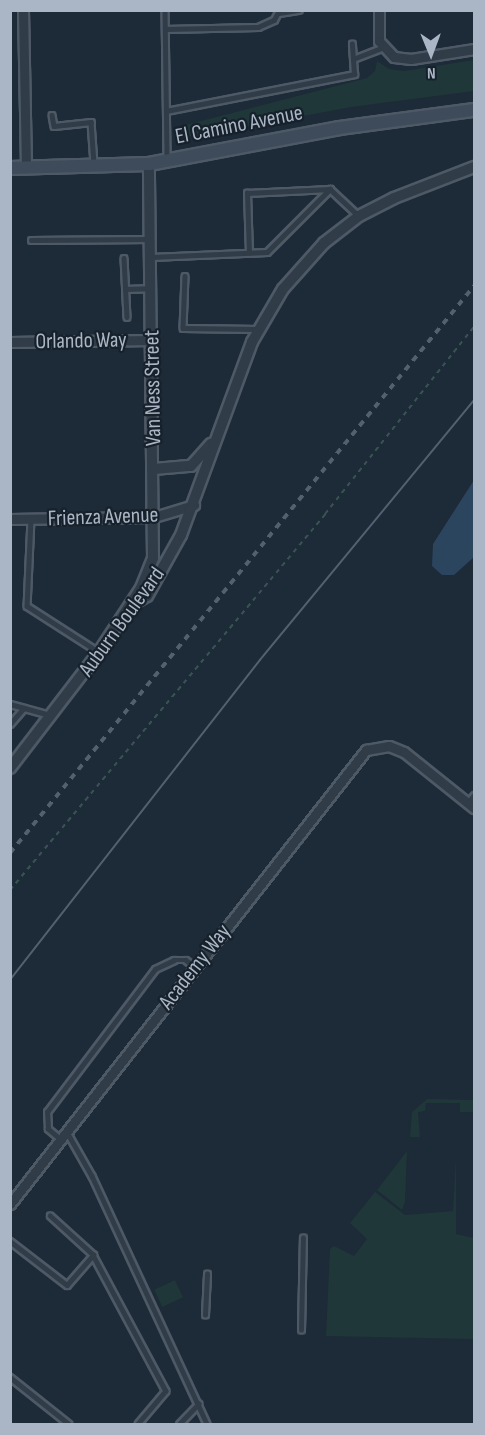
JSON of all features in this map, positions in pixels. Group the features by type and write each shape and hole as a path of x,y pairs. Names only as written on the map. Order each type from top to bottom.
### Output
{"main road":[{"name":"El Camino Avenue","path":"10,168 149,164 340,128 472,111"}],"street":[{"path":"23,10 26,168"},
{"path":"378,10 382,48 402,59 474,49"},
{"name":"Van Ness Street","path":"130,605 153,558 154,469 149,164"},
{"name":"Auburn Boulevard","path":"10,768 52,716 130,605 147,596 194,505 220,428 258,329 295,274 324,243 359,216 394,198 474,167"},
{"name":"Orlando Way","path":"10,342 152,340"},
{"name":"Auburn Boulevard","path":"154,469 185,468 196,463 220,428"},
{"name":"Frienza Avenue","path":"10,519 154,517 194,505"},
{"name":"Academy Way","path":"10,1204 366,750 389,746 404,752 472,802"}],"lane":[{"path":"165,10 167,160"},
{"path":"165,29 258,27 268,24 279,12 299,10"},
{"path":"166,111 354,75 352,44"},
{"path":"353,59 382,48"},
{"path":"52,115 54,126 91,122 94,167"},
{"path":"150,257 267,252 330,189"},
{"path":"249,253 247,193 330,189 359,216"},
{"path":"31,240 150,239"},
{"path":"124,258 127,317"},
{"path":"185,276 183,328 258,329"},
{"path":"125,289 151,288"},
{"path":"31,519 27,606 99,652"},
{"path":"10,704 52,716"},
{"path":"10,724 24,708"},
{"path":"61,1140 48,1129 47,1112 155,969 174,960 186,960 195,967"},
{"path":"67,1132 92,1176 207,1425"},
{"path":"50,1216 93,1255 166,1391 138,1425"},
{"path":"301,1330 303,1238"},
{"path":"10,1241 67,1285 93,1255"},
{"path":"205,1315 207,1274"},
{"path":"10,1377 69,1425"},
{"path":"179,1425 198,1404"}],"path":[{"path":"10,890 325,514 474,327"}],"green space":[{"path":"474,60 474,91 351,107 197,136 186,136 178,127 367,78 375,71 377,61 389,69 404,71"},
{"path":"427,1099 474,1100 474,1112 460,1112 460,1103 426,1103 425,1111 418,1112 420,1137 410,1137 412,1112"},
{"path":"407,1151 405,1202 402,1210 377,1190"},
{"path":"456,1157 456,1234 474,1238 474,1339 326,1336 330,1249 334,1246 354,1256 367,1239 350,1223 375,1192 405,1215 453,1211"},
{"path":"175,1280 183,1297 162,1307 154,1290"}],"water":[{"path":"474,480 474,557 454,575 442,575 432,566 433,544"}],"tram line":[{"path":"10,980 260,660 474,400"}],"railway":[{"path":"10,853 474,286"}]}
